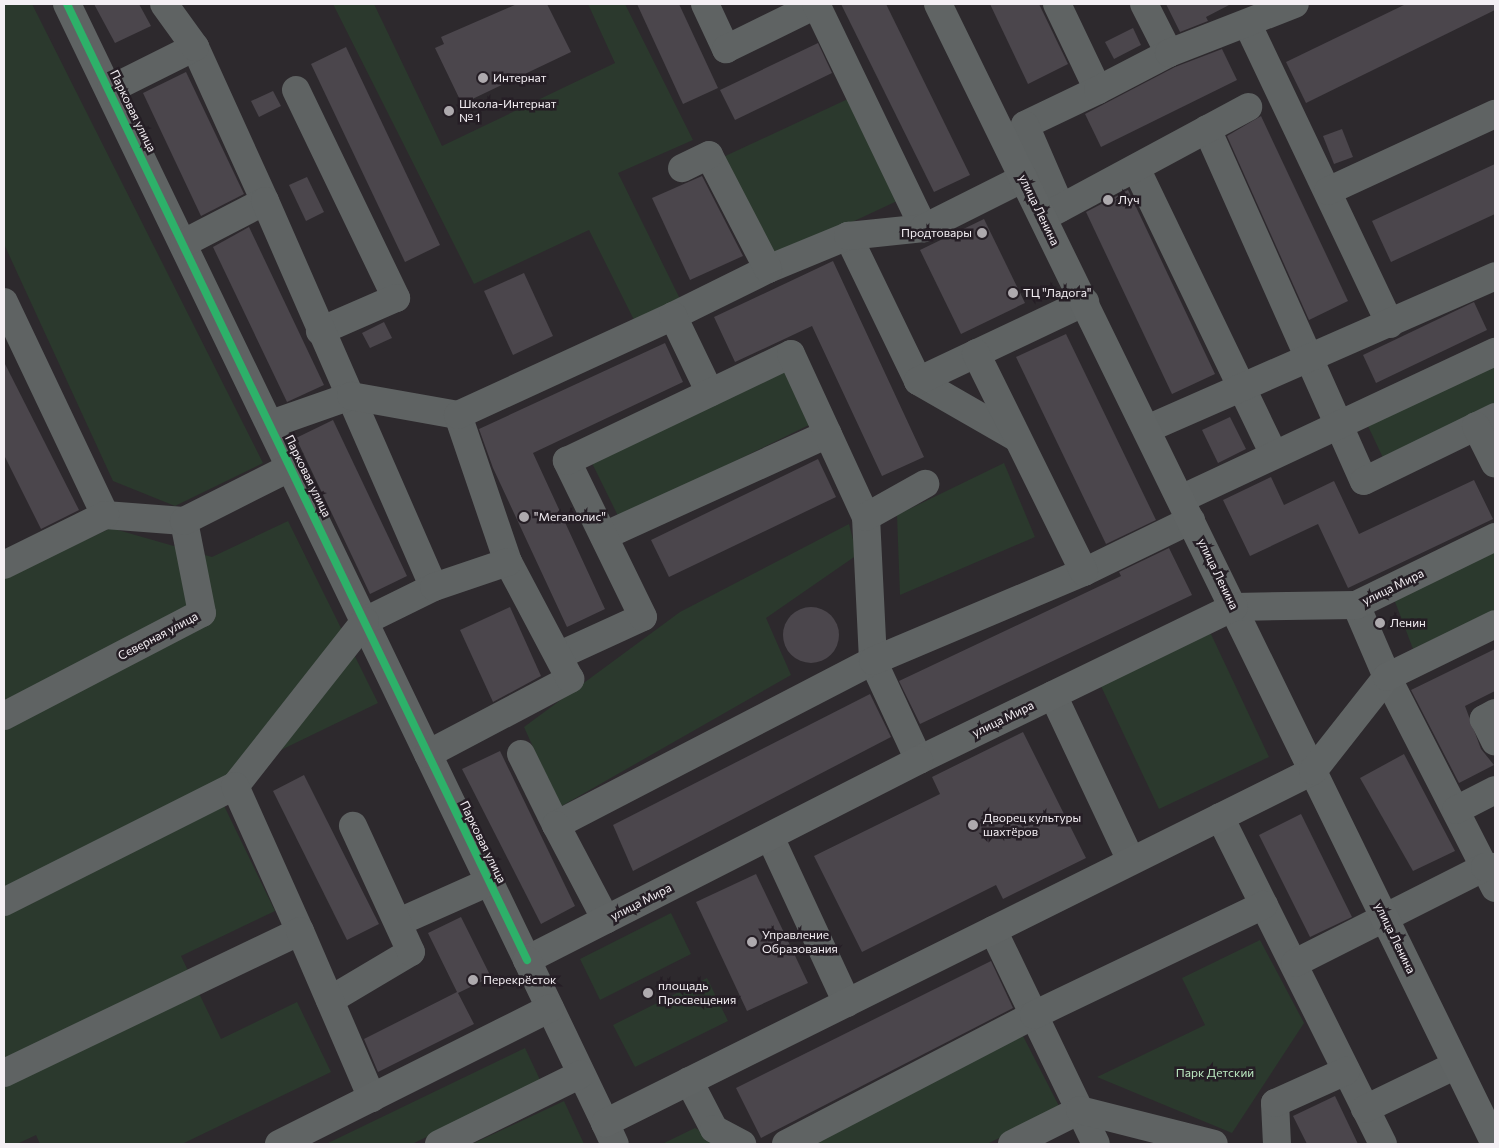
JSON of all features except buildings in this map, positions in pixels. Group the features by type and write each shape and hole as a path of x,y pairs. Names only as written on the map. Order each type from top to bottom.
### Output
{"main road":[{"name":"улица Ленина","path":"938,4 1014,131 1024,178 1052,213 1085,302 1456,1065 1489,1117 1495,1144"},
{"name":"улица Мира","path":"527,960 919,760 1234,607 1356,605 1495,537"},
{"path":"610,1134 689,1082 1313,771 1387,676 1495,624"},
{"name":"Парковая улица","path":"527,960 610,1134"},
{"path":"279,1144 550,1008"},
{"path":"439,1144 581,1074"}],"street":[{"name":"Парковая улица","path":"67,4 111,89 527,960"},
{"path":"164,4 195,46 434,587"},
{"path":"705,4 726,49 816,4 924,228"},
{"path":"1057,4 1098,90"},
{"path":"1144,4 1169,53"},
{"path":"1248,107 1052,213 1014,131 1169,53 1248,25 1295,4"},
{"path":"1248,25 1390,324"},
{"path":"111,89 195,46"},
{"path":"296,90 396,298 320,331"},
{"path":"1328,191 1495,114"},
{"path":"1207,129 1364,481 1486,422 1495,464"},
{"path":"682,168 709,155 768,269"},
{"path":"1136,168 1274,455"},
{"path":"271,424 351,396 458,414 672,316 768,269 848,236 924,228 1024,178"},
{"path":"184,243 265,201"},
{"path":"848,236 918,381 1018,438"},
{"path":"1147,429 1390,324 1495,276"},
{"path":"4,302 105,515"},
{"path":"918,381 1085,302"},
{"path":"672,316 710,392"},
{"path":"556,825 873,661 1084,572 1274,455 1495,352"},
{"path":"976,353 1084,572"},
{"path":"560,655 643,616 567,461 791,354 866,517 873,661 919,760"},
{"path":"428,754 570,680 560,655 508,562 458,414"},
{"path":"604,536 828,434"},
{"path":"4,565 105,515 184,521 291,467"},
{"path":"866,517 924,484"},
{"name":"Северная улица","path":"4,716 202,613 184,521"},
{"path":"4,902 234,786 365,621 434,587 508,562"},
{"path":"1295,963 1384,916 1492,874 1456,810 1387,676 1356,605"},
{"path":"1053,694 1131,861"},
{"path":"1495,714 1484,719 1495,742"},
{"path":"521,754 606,920"},
{"path":"234,786 300,931 372,1098"},
{"path":"1456,810 1495,790"},
{"path":"1220,817 1295,963 1383,1144"},
{"path":"330,1000 411,952 399,922 353,826"},
{"path":"770,837 847,1003"},
{"path":"399,922 489,882"},
{"path":"786,1144 1034,1015 1264,905"},
{"path":"993,930 1096,1144"},
{"path":"4,1074 300,931"},
{"path":"1365,1109 1456,1065"},
{"path":"1277,1144 1276,1103 1346,1071"},
{"path":"689,1082 714,1129 742,1144"},
{"path":"1012,1144 1080,1110 1214,1144"}],"green space":[{"path":"4,4 32,4 263,463 175,506 113,481 4,244"},
{"path":"333,4 374,4 442,146 615,63 588,4 625,4 693,140 618,173 681,301 634,320 589,230 474,284"},
{"path":"850,98 897,201 769,261 721,158"},
{"path":"1495,362 1495,408 1385,462 1367,424"},
{"path":"783,367 811,424 619,518 591,461"},
{"path":"1004,463 1035,537 900,595 897,515"},
{"path":"288,521 378,703 213,783 275,911 181,956 221,1039 297,1002 331,1072 182,1144 40,1144 36,1135 17,1144 4,1144 4,578 111,528 212,557"},
{"path":"849,524 857,555 766,618 791,675 560,807 524,727 680,612"},
{"path":"1495,551 1495,610 1413,649 1394,599"},
{"path":"1210,632 1269,757 1159,809 1100,684"},
{"path":"671,913 691,954 600,1000 580,959"},
{"name":"Парк Детский","path":"1260,940 1304,1023 1232,1133 1097,1077 1205,1025 1182,978"},
{"path":"707,978 728,1021 635,1067 613,1025"},
{"path":"1023,1036 1060,1108 987,1144 804,1144"},
{"path":"525,1048 541,1082 412,1144 326,1144"},
{"path":"564,1101 584,1144 472,1144"},
{"path":"695,1128 726,1144 662,1144"}],"cycle path":[{"path":"67,4 527,960"}],"place":[{"name":"Интернат","path":"483,78"},
{"name":"Школа-Интернат № 1","path":"449,111"},
{"name":"Луч","path":"1108,200"},
{"name":"Продтовары","path":"982,233"},
{"name":"ТЦ \"Ладога\"","path":"1013,293"},
{"name":"\"Мегаполис\"","path":"524,517"},
{"name":"Ленин","path":"1380,623"},
{"name":"Дворец культуры шахтёров","path":"973,825"},
{"name":"Управление Образования","path":"752,942"},
{"name":"Перекрёсток","path":"473,980"},
{"name":"площадь Просвещения","path":"648,993"}]}
